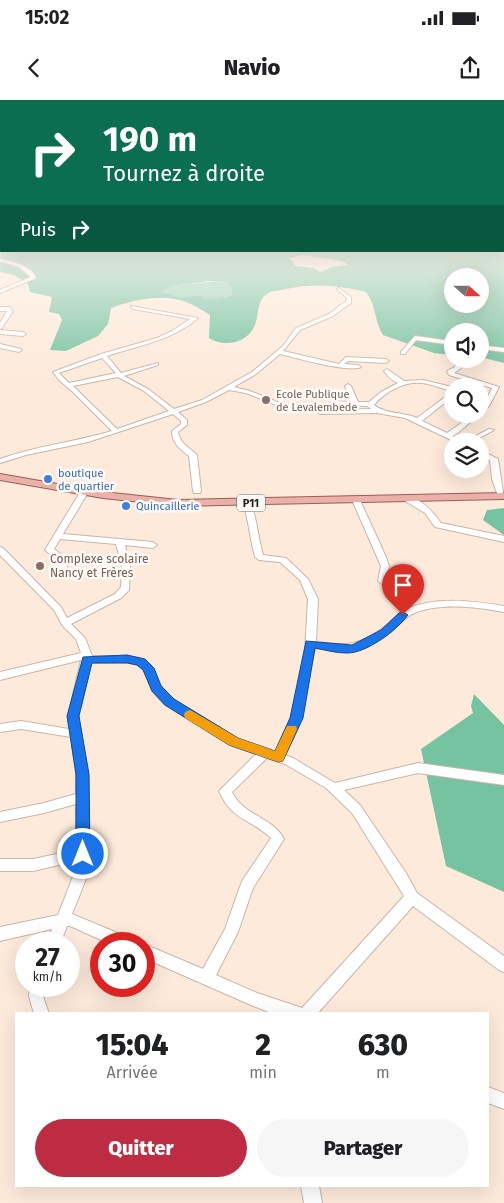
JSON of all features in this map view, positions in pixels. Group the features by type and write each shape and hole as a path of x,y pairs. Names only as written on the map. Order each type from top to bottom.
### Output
{"main road":[{"name":"P11","path":"0,477 85,492 178,503 503,496"}],"street":[{"path":"0,292 34,277"},
{"path":"0,461 24,453 116,432 204,401 230,388 254,373 279,352 298,330 331,315 349,302 349,298 339,289"},
{"path":"116,432 102,415 57,374 57,370 168,335 194,318 133,307"},
{"path":"0,309 8,308 10,310 0,327"},
{"path":"0,332 24,334"},
{"path":"403,353 415,338 444,342"},
{"path":"0,346 20,350"},
{"path":"489,348 504,350"},
{"path":"279,352 340,366 358,367"},
{"path":"103,355 119,375 146,390 185,422 175,431 174,435 176,440 193,455 197,491"},
{"path":"340,366 346,358 386,360"},
{"path":"68,385 142,370 156,364"},
{"path":"458,368 450,372 455,376 463,378"},
{"path":"387,371 392,377 404,384"},
{"path":"334,403 370,404 391,388 415,381 444,387"},
{"path":"489,384 496,386 489,398"},
{"path":"348,386 355,403"},
{"path":"230,388 248,392 278,404"},
{"path":"417,421 444,401"},
{"path":"370,404 377,411"},
{"path":"320,412 377,411 406,416 444,434"},
{"path":"452,433 467,423"},
{"path":"484,433 490,430"},
{"path":"489,456 494,459 496,479 503,496"},
{"path":"67,574 59,557 49,552 85,492"},
{"path":"408,499 428,511 438,525 504,539"},
{"path":"356,500 385,566 382,580"},
{"path":"247,503 252,518 252,529 259,556 283,560 304,579 311,593 310,644 296,718 278,757"},
{"path":"57,536 154,545"},
{"path":"66,623 118,596 126,588 126,567 120,542"},
{"path":"0,550 4,560 58,609 66,623 80,638 87,657 73,709 81,761 83,797 81,874 58,932"},
{"path":"310,644 347,650 354,648 375,639 403,615 416,609 471,604 504,609"},
{"path":"0,676 87,657 127,659 141,662 148,668 156,688 169,702 234,742 304,768 333,788 356,809 397,870 412,897 504,965"},
{"path":"0,728 22,725 76,734"},
{"path":"206,978 230,932 247,885 278,839 275,832 227,802 225,791 265,753"},
{"path":"333,788 418,768 504,780"},
{"path":"0,817 44,808 83,797"},
{"path":"0,865 33,865 83,854"},
{"path":"309,1012 412,897"},
{"path":"0,934 64,920 80,922 101,932"},
{"path":"155,956 256,1000 291,1012"},
{"path":"36,997 41,1012"},
{"path":"489,1095 504,1101"},
{"path":"310,1187 313,1203"}],"green space":[{"path":"18,277 444,277 444,313 489,313 489,277 504,277 504,363 489,359 489,323 444,323 444,354 434,353 383,335 372,303 366,292 326,286 296,287 270,292 265,295 260,304 253,329 239,341 227,343 209,338 210,315 189,303 177,299 158,298 138,300 111,308 108,324 98,336 66,351 50,350 62,320 59,314 49,312 52,297 30,292 28,284","holes":["209,281 227,281 232,288 231,296 205,299 201,295 181,298 161,292 172,286"]},
{"path":"227,280 232,288 231,296 205,299 201,295 181,298 160,292 172,286"},
{"path":"504,508 504,535 483,520 487,510"},
{"path":"474,694 504,725 504,892 446,866 421,749 473,713 471,706"}],"slow traffic":[{"path":"190,715 234,742 278,757 291,729"}],"place":[{"name":"Ecole Publique de Levalembede","path":"266,400"},
{"name":"boutique de quartier","path":"48,479"},
{"name":"Quincaillerie","path":"126,506"},
{"name":"Complexe scolaire Nancy et Frères","path":"40,566"}],"route":[{"path":"83,854 82,774 73,709 87,660 134,659 145,664 156,688 169,702 234,742 278,757 296,718 310,644 347,650 354,648 375,639 403,615"}]}
